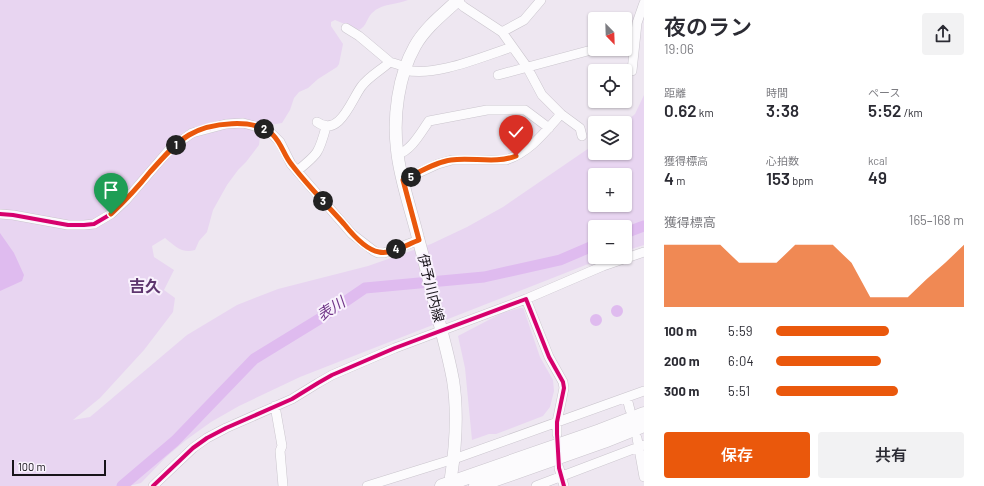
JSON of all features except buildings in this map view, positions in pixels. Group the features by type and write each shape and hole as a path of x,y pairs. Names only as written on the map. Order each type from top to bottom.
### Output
{"highway":[{"path":"446,481 600,431 644,414"},
{"path":"476,486 597,444 644,425"}],"main road":[{"name":"伊予川内線","path":"446,481 454,459 456,421 450,364 403,180 398,154 396,128 397,108 405,68 414,48 422,36 454,1"}],"street":[{"path":"502,32 524,20 541,0"},
{"path":"454,1 502,32 527,67 542,95 561,114 580,128 582,136"},
{"path":"632,71 634,39 637,23 644,3"},
{"path":"346,28 359,36 390,62 416,72 443,69 512,48"},
{"path":"498,75 588,51"},
{"path":"317,122 326,127 336,123 347,112 362,85 390,62"},
{"path":"398,154 403,153 411,145 429,121 462,114 488,110 525,110 548,128"},
{"path":"403,180 438,164 452,160 506,160 511,158 528,148 542,136 561,114"},
{"path":"0,214 68,225 94,224 111,214 126,200 169,150 184,138 192,133 226,124 243,123 258,126 271,133 280,142 291,164 352,234 374,250 378,252 388,252 419,242"},
{"path":"297,171 317,153 326,127"},
{"path":"153,486 181,459 207,438 292,399 318,382 332,375 441,328 526,299 603,266 644,252"},
{"path":"526,299 549,357 563,382 564,388 557,422 557,434"},
{"path":"368,486 454,459 644,391"},
{"path":"627,398 630,410"},
{"path":"276,406 282,446 280,457 283,486"},
{"path":"536,486 640,444 644,478"}],"shaded area":[{"path":"0,0 408,0 380,7 370,15 364,26 359,30 335,20 331,22 331,26 343,44 339,64 308,88 299,92 294,98 290,110 282,123 270,125 266,128 260,137 259,145 227,185 213,210 207,232 199,241 195,250 182,250 165,238 152,246 154,257 174,270 164,290 175,298 173,312 144,350 100,398 73,420 90,417 187,335 237,305 278,289 368,266 431,244 467,227 503,207 588,149 588,160 632,160 632,117 635,114 644,95 644,245 632,249 632,220 588,220 588,264 300,377 239,406 211,422 186,440 166,457 141,483 129,486 0,486"},
{"path":"0,233 14,253 24,275 22,281 0,291"},
{"path":"619,305 622,306 622,316 615,317 612,316 611,309 612,306"},
{"path":"523,308 524,310 540,357 553,380 554,391 550,407 543,416 496,434 489,434 472,440 465,368 458,336 502,313"},
{"path":"594,314 598,314 602,320 598,326 594,326 590,322 590,318"}],"waterway":[{"name":"表川","path":"632,230 644,226"},
{"name":"表川","path":"122,486 175,441 254,359 321,318 365,288 484,277 560,260 588,248"}],"cycle path":[{"path":"0,214 68,225 94,224 111,214 126,200 169,150 192,133 226,124 243,123 258,127 271,133 280,142 291,164 352,234 374,251 384,253 419,240"},
{"path":"153,486 193,448 207,438 226,428 292,399 332,375 395,348 526,299 549,357 563,382 564,388 557,422 557,434 559,468 564,486"}],"district":[{"name":"吉久","path":"145,286"}],"route":[{"path":"111,214 126,200 169,150 184,138 192,133 205,129 226,124 243,123 258,126 271,133 280,142 291,164 352,234 378,252 392,251 419,240 403,180 446,161 484,159 506,160 516,156"}]}
